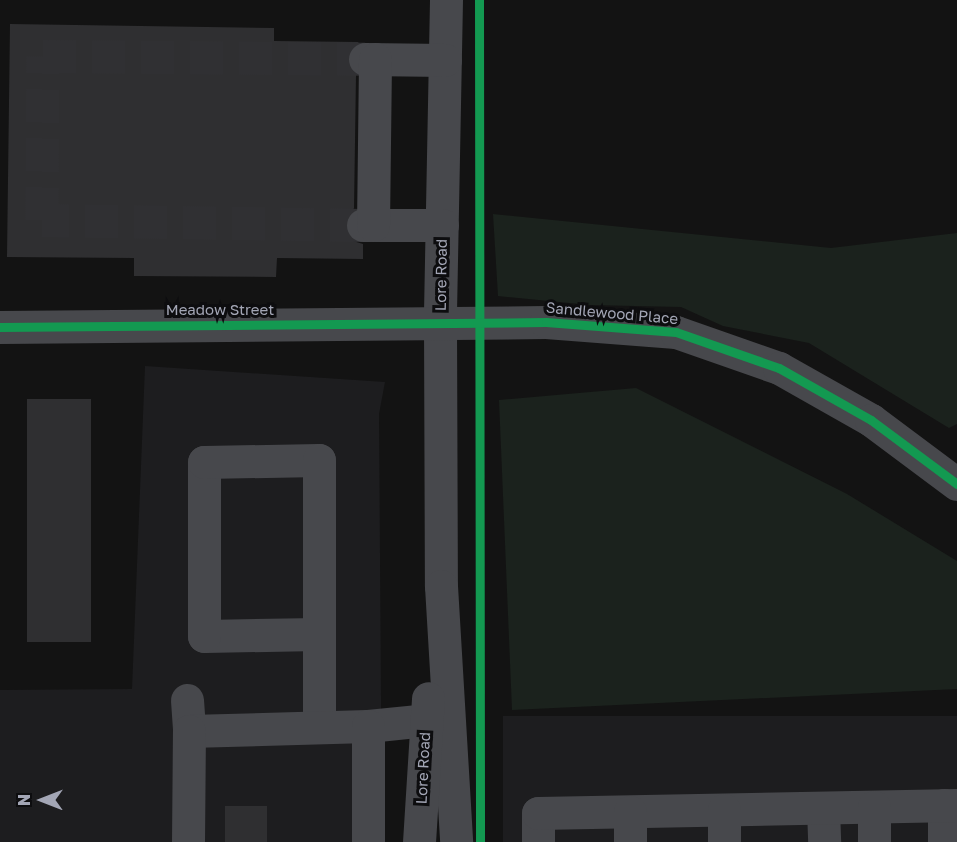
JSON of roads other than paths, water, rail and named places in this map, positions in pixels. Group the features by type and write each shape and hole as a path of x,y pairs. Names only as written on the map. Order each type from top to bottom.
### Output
{"street":[{"name":"Lore Road","path":"446,0 440,323 441,586 456,842"},
{"path":"442,225 368,225 370,59 445,60"},
{"name":"Sandlewood Place","path":"440,323 546,322 676,332 779,368 871,420 957,483"},
{"name":"Meadow Street","path":"0,327 440,323"},
{"path":"318,633 204,636 204,462 318,460 318,633 318,726"},
{"name":"Lore Road","path":"419,842 426,720 441,586"},
{"path":"188,842 188,716 318,726 368,726 426,720"},
{"path":"368,726 368,842"},
{"path":"538,842 538,813 630,827 724,810 950,805 944,842"},
{"path":"874,807 874,842"},
{"path":"823,808 824,842"},
{"path":"724,810 724,842"}],"tunnel":[{"path":"363,225 42,220 43,56 365,59"}]}
